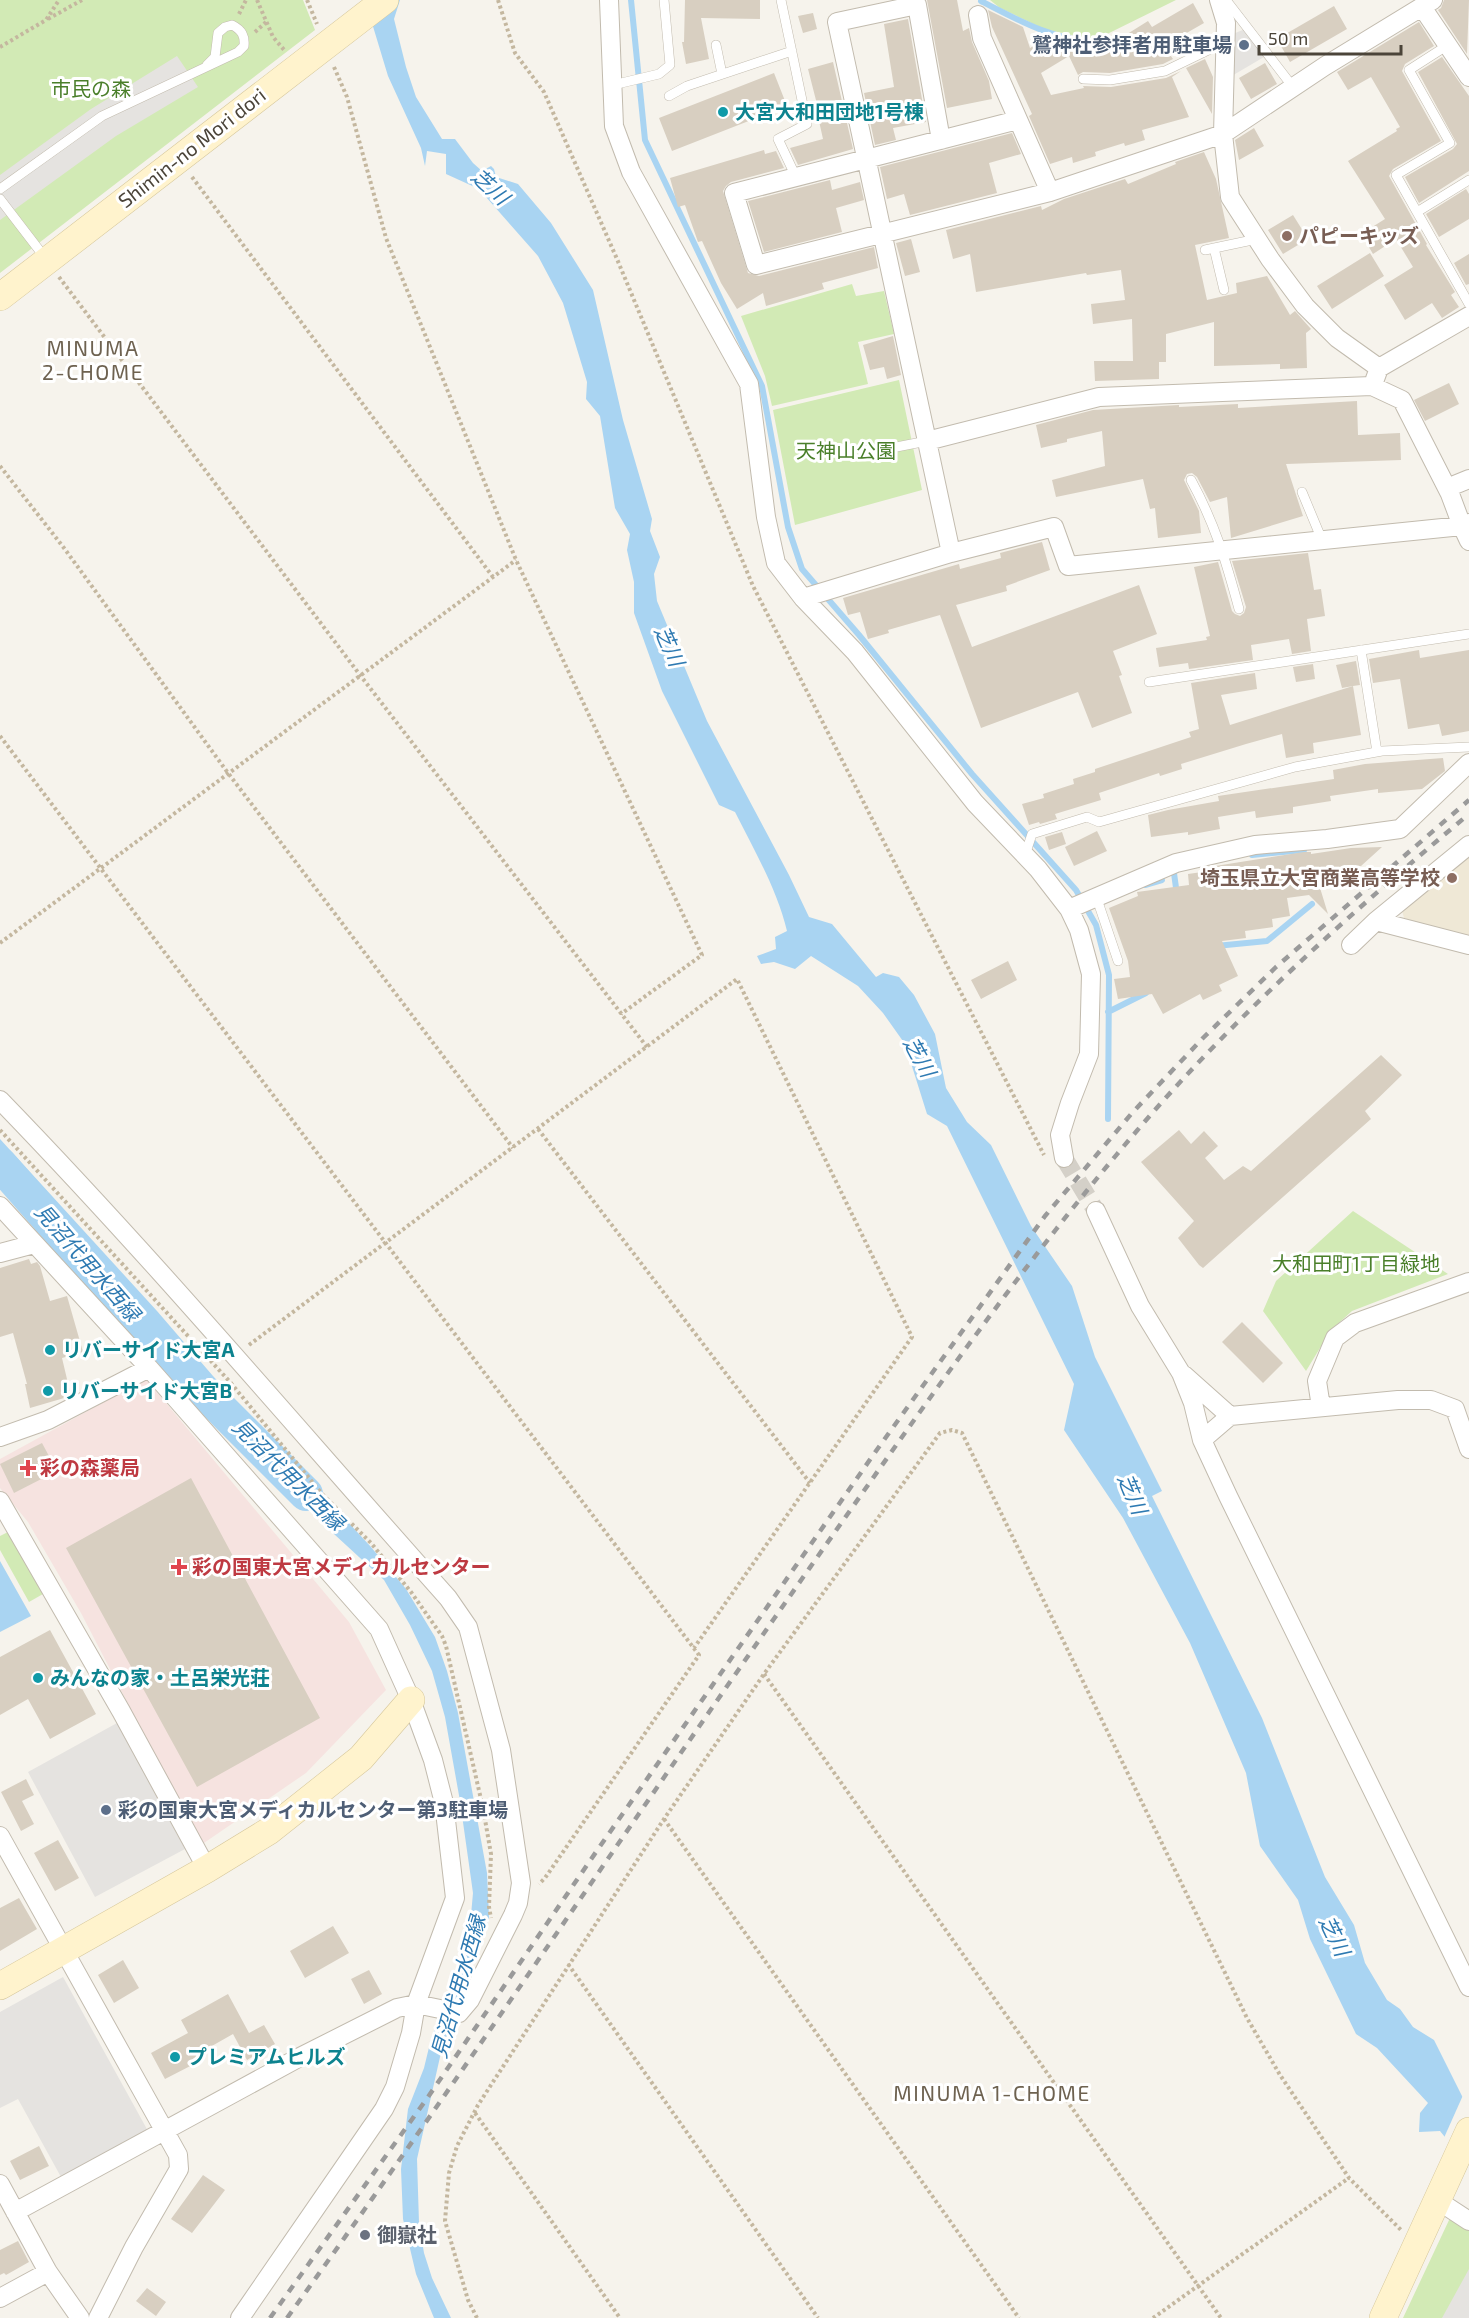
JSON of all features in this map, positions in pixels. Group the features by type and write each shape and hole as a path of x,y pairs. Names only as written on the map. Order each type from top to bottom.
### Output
{"street":[{"name":"Shimin-no Mori dori","path":"0,297 385,0"},
{"path":"609,0 614,126 631,172 749,384 766,517 776,563 803,598 855,652 975,803 1025,855 1069,909 1079,930 1091,974 1089,1054 1060,1135 1056,1160"},
{"path":"1219,0 1226,23 1223,134 1230,197 1257,240 1305,306 1337,338 1379,369"},
{"path":"1018,120 734,193 756,265 1050,192 1223,134 1293,87 1427,4 1448,45 1469,77"},
{"path":"941,140 917,6 837,22 951,553"},
{"path":"978,15 982,38 1050,192"},
{"path":"1372,386 1379,369 1469,316"},
{"path":"803,598 951,553 1054,527 1068,566 1322,540 1467,530 1402,400 1372,386 1099,397 927,441"},
{"path":"1447,488 1469,479"},
{"path":"1069,909 1176,863 1255,844 1327,839 1400,829 1469,763"},
{"path":"1351,945 1376,921 1469,845"},
{"path":"1376,921 1469,945"},
{"path":"0,1100 62,1164 235,1355 448,1598 468,1627 501,1750 521,1883 518,1903 470,2000 459,2013 421,2005 397,2008 300,2057 165,2133 15,2212"},
{"path":"0,1206 149,1368 379,1629 411,1700 433,1760 444,1803 455,1898 395,2087 384,2109 240,2318"},
{"path":"1096,1211 1140,1306 1181,1373 1193,1403 1202,1440 1469,1987"},
{"path":"0,1253 34,1244"},
{"path":"1321,1407 1317,1381 1335,1338 1355,1323 1469,1282"},
{"path":"0,1437 48,1420 149,1368"},
{"path":"1181,1373 1230,1416"},
{"path":"1202,1440 1230,1416 1398,1400 1431,1400 1455,1409 1469,1449"},
{"path":"0,1501 121,1711 207,1869"},
{"path":"0,1986 207,1869 269,1830 360,1758 411,1700"},
{"path":"0,1836 178,2155 179,2169 134,2247 98,2318"},
{"path":"1383,2318 1469,2131"},
{"path":"0,2184 48,2272 80,2318"},
{"path":"1440,2193 1469,2221"},
{"path":"0,2298 48,2272"}],"lane":[{"path":"613,85 659,74 670,65 664,0"},
{"path":"781,0 807,124 778,140 796,177"},
{"path":"1226,0 1293,87"},
{"path":"0,189 102,116 238,52 244,46 245,38 239,29 232,25 218,33 215,57 207,65"},
{"path":"1083,79 1110,80 1165,71 1225,42"},
{"path":"716,45 723,74"},
{"path":"1448,45 1409,70 1450,143 1396,175 1469,304"},
{"path":"669,96 687,86 792,51"},
{"path":"1417,212 1469,180"},
{"path":"0,199 47,261"},
{"path":"1224,290 1209,249 1257,240"},
{"path":"881,450 927,441"},
{"path":"1191,480 1207,508 1224,550 1239,609"},
{"path":"1302,492 1322,540"},
{"path":"1149,682 1469,634"},
{"path":"1361,650 1377,752"},
{"path":"1025,855 1032,834 1087,816 1099,822 1295,767 1377,752 1469,747"},
{"path":"1096,897 1118,961"}],"path":[{"path":"46,20 58,0"},
{"path":"0,47 82,0"},
{"path":"257,0 273,37 288,55"},
{"path":"498,0 515,53 544,92 558,123 753,586 1056,1160"},
{"path":"335,38 347,97 386,238 516,560 702,955 621,1014"},
{"path":"178,159 493,577"},
{"path":"47,261 360,675 647,1047"},
{"path":"0,466 64,548 228,773 513,1148"},
{"path":"0,943 516,560"},
{"path":"0,736 699,1655 545,1878 518,1903"},
{"path":"235,1355 737,979 912,1336 694,1648"},
{"path":"538,1129 810,1483"},
{"path":"0,1130 230,1382 323,1495 370,1543 411,1592 442,1636 485,1819 491,1854 489,1907 496,1946"},
{"path":"477,2318 468,2300 445,2221 449,2174 457,2146 478,2105 664,1818 764,1674 940,1433 952,1430 962,1433 1247,2018 1280,2075 1349,2178 1417,2245"},
{"path":"764,1674 1221,2318"},
{"path":"664,1818 1019,2318"},
{"path":"568,1964 818,2318"},
{"path":"475,2113 620,2318"},
{"path":"1153,2318 1349,2178"}],"shaded area":[{"name":"鷲神社参拝者用駐車場","path":"1245,29 1264,57 1230,77 1233,34"},
{"path":"177,56 198,87 116,136 0,220 0,175 91,109"},
{"name":"埼玉県立大宮商業高等学校","path":"1469,850 1469,938 1404,918 1401,907"},
{"name":"彩の国東大宮メディカルセンター","path":"146,1379 349,1622 386,1690 306,1773 201,1845 81,1613 28,1522 0,1488 0,1459"},
{"name":"彩の国東大宮メディカルセンター第3駐車場","path":"117,1723 185,1849 95,1897 28,1772"},
{"path":"63,1977 148,2131 61,2177 18,2099 0,2108 0,2012"},
{"path":"1469,2269 1469,2318 1442,2318"}],"green space":[{"name":"市民の森","path":"0,0 303,0 315,30 0,273"},
{"path":"990,0 1176,0 1095,40 1044,29 1000,8"},
{"path":"852,284 856,296 884,291 894,334 858,342 868,384 772,406 765,376 741,316"},
{"name":"天神山公園","path":"899,380 922,490 795,525 773,410"},
{"name":"大和田町1丁目緑地","path":"1353,1211 1448,1274 1352,1311 1331,1330 1306,1371 1263,1311 1276,1281"},
{"path":"8,1532 43,1594 29,1602 0,1550 0,1536"},
{"path":"1450,2218 1469,2230 1469,2318 1403,2318"}],"water":[{"name":"芝川","path":"365,0 400,0 394,19 406,67 416,97 442,139 455,139 482,171 491,166 496,177 518,184 551,223 593,290 623,420 652,519 650,531 660,557 654,574 657,601 707,721 809,917 832,924 876,977 883,973 899,977 914,995 935,1034 946,1088 967,1122 991,1145 1031,1226 1072,1286 1095,1357 1162,1491 1152,1496 1262,1718 1325,1877 1354,1925 1365,1963 1387,2000 1400,2009 1413,2027 1434,2040 1469,2110 1469,2167 1440,2131 1419,2132 1420,2113 1428,2103 1377,2048 1356,2034 1310,1939 1298,1900 1260,1846 1246,1773 1190,1643 1123,1518 1064,1430 1074,1384 947,1126 927,1114 905,1044 883,1013 858,986 811,956 795,969 774,962 761,964 757,956 776,949 775,937 787,931 783,915 735,812 719,805 662,691 634,613 634,582 627,550 630,534 615,508 600,416 586,399 587,382 563,303 538,256 479,189 446,174 446,154 427,151 425,166 421,148 388,76"},
{"name":"見沼代用水西縁","path":"0,1139 213,1376 371,1547 406,1589 435,1637 458,1713 487,1873 489,1917 484,1936 462,1986 440,2057 417,2159 419,2223 424,2253 432,2278 451,2318 434,2318 416,2274 403,2219 401,2169 408,2109 424,2068 432,2035 457,1988 469,1937 473,1893 445,1717 432,1671 410,1625 384,1580 334,1534 283,1480 273,1460 262,1451 262,1444 178,1358 180,1354 166,1344 143,1316 49,1216 24,1199 0,1170"},
{"path":"0,1561 31,1616 0,1632"}],"pier":[{"path":"1464,2093 1469,2104 1469,2170 1443,2140"}],"building":[{"path":"685,0 760,0 760,19 701,18 709,59 686,64 682,42 684,42"},
{"path":"927,0 957,0 963,31 969,28 972,42 989,81 992,99 947,108"},
{"path":"1444,0 1469,0 1467,54 1438,10"},
{"path":"1193,3 1204,23 1164,46 1173,59 1163,64 1110,73 1083,72 1078,75 1069,56 1041,73 1051,95 1084,88 1083,86 1111,87 1166,78 1181,71 1172,77 1189,117 1142,130 1145,140 1125,146 1124,143 1095,152 1096,156 1073,163 1072,157 1050,164 1029,116 1032,114 992,27 988,10 1023,27 1030,48 1050,37 1056,48 1099,46 1124,36 1148,21 1152,27"},
{"path":"1334,6 1347,29 1290,62 1277,39"},
{"path":"813,13 817,29 803,33 798,16"},
{"path":"908,19 926,122 893,128 896,140 875,145 864,93 894,87 884,24"},
{"path":"1419,22 1434,46 1405,64 1402,71 1441,141 1393,169 1389,176 1426,245 1455,292 1451,295 1459,307 1442,318 1432,303 1405,320 1384,285 1413,267 1396,239 1373,254 1361,234 1385,219 1348,161 1400,127 1371,77 1348,90 1337,72"},
{"path":"1442,57 1469,96 1469,171 1419,203 1405,177 1453,149 1457,144 1418,72"},
{"path":"1205,59 1213,77 1212,114 1186,68"},
{"path":"833,62 853,149 798,165 790,148 823,139 808,69"},
{"path":"1265,63 1277,84 1251,99 1239,78"},
{"name":"大宮大和田団地1号棟","path":"774,73 787,106 672,151 659,118"},
{"path":"1254,128 1264,146 1239,160 1235,140"},
{"path":"1012,133 1021,154 989,163 997,193 910,215 904,194 887,199 880,167"},
{"path":"764,150 765,154 776,151 784,168 731,182 723,191 748,273 759,276 874,247 878,268 822,283 824,289 766,306 763,293 737,309 721,283 702,241 698,242 685,205 678,207 670,178"},
{"path":"1204,152 1216,179 1229,238 1195,245 1207,300 1237,293 1236,283 1267,276 1290,315 1295,311 1311,329 1306,333 1307,368 1280,369 1280,364 1214,366 1214,322 1166,334 1166,362 1159,362 1159,379 1095,381 1094,361 1133,361 1132,319 1093,324 1091,304 1125,300 1121,270 1087,275 1086,273 976,292 970,254 953,259 946,230 1041,206 1042,210 1064,199 1125,179 1128,184 1176,164 1175,162"},
{"path":"830,180 832,190 860,182 864,200 836,208 842,232 764,252 748,201"},
{"path":"1466,189 1469,194 1469,219 1439,237 1426,214"},
{"path":"1293,215 1308,239 1283,254 1268,230"},
{"path":"911,239 920,272 905,276 896,243"},
{"path":"1370,253 1384,276 1332,309 1317,286"},
{"path":"1469,254 1469,284 1466,285 1454,263"},
{"path":"893,336 901,375 887,379 884,367 870,370 863,345"},
{"path":"1449,383 1459,404 1425,421 1414,400"},
{"path":"1357,401 1358,435 1400,433 1401,460 1286,464 1303,516 1231,538 1227,497 1210,502 1197,477 1192,473 1187,474 1184,480 1199,511 1201,533 1158,538 1155,508 1150,509 1143,479 1056,497 1052,480 1105,466 1102,431 1041,448 1036,425 1093,410 1238,404 1238,408"},
{"path":"1042,542 1050,570 1006,586 1007,591 956,605 972,647 1139,585 1157,634 1113,651 1132,713 1092,728 1078,692 981,728 940,615 888,630 889,633 868,639 860,612 848,615 843,598 959,564 960,569 1001,558 1000,553"},
{"path":"1308,553 1314,590 1321,589 1325,616 1307,619 1311,651 1292,654 1289,639 1251,645 1253,660 1189,669 1188,663 1159,667 1156,648 1207,640 1206,637 1210,636 1194,567 1218,562 1232,611 1240,616 1246,607 1232,561"},
{"path":"1419,650 1420,658 1469,650 1469,731 1442,736 1439,724 1408,729 1400,679 1373,683 1369,659"},
{"path":"1356,661 1360,685 1342,688 1336,665"},
{"path":"1313,664 1315,679 1296,682 1293,667"},
{"path":"1255,673 1257,689 1221,695 1230,725 1353,686 1361,735 1313,743 1314,753 1286,758 1282,734 1181,764 1182,769 1160,776 1159,773 1099,793 1101,800 1055,814 1057,819 1029,825 1022,804 1044,798 1043,794 1074,784 1073,779 1095,772 1095,769 1191,737 1189,732 1199,729 1191,683"},
{"path":"1443,758 1445,771 1422,789 1378,793 1378,789 1330,796 1331,801 1293,807 1293,813 1256,818 1255,811 1218,817 1220,829 1188,835 1188,832 1151,837 1148,815 1219,801 1218,796 1334,779 1333,770 1365,764"},
{"path":"1097,831 1107,851 1074,866 1065,847"},
{"path":"1062,832 1066,844 1049,850 1045,837"},
{"path":"1382,847 1361,866 1344,868 1345,874 1317,878 1328,914 1309,895 1287,898 1290,916 1272,919 1273,927 1245,931 1246,938 1222,941 1238,976 1219,985 1222,991 1203,1000 1200,994 1163,1014 1152,994 1118,999 1114,979 1130,977 1128,961 1109,908 1138,896 1137,892 1189,885 1188,874 1209,871 1209,867 1304,852 1311,852 1311,854 1351,848"},
{"path":"1008,961 1017,980 981,999 971,980"},
{"path":"1381,1055 1402,1075 1365,1111 1371,1119 1203,1268 1199,1265 1178,1238 1194,1221 1141,1162 1179,1130 1191,1144 1204,1131 1218,1146 1205,1158 1224,1180 1243,1166 1251,1171"},
{"path":"29,1259 31,1264 37,1262 40,1266 50,1301 67,1296 83,1352 62,1358 71,1396 30,1408 25,1384 27,1384 13,1333 0,1337 0,1268"},
{"path":"1242,1322 1283,1363 1263,1383 1222,1342"},
{"name":"彩の森薬局","path":"42,1443 57,1471 14,1493 0,1464"},
{"path":"191,1478 320,1718 197,1787 66,1548"},
{"name":"みんなの家・土呂栄光荘","path":"50,1630 96,1714 50,1739 28,1699 0,1715 0,1657"},
{"path":"26,1779 34,1795 22,1801 34,1824 21,1831 1,1792"},
{"path":"58,1840 79,1878 55,1891 34,1853"},
{"path":"19,1898 37,1929 0,1951 0,1908"},
{"path":"333,1926 349,1953 305,1978 290,1951"},
{"path":"123,1960 139,1988 114,2003 98,1975"},
{"path":"369,1970 382,1994 364,2004 351,1979"},
{"path":"228,1994 249,2033 264,2025 275,2044 247,2060 233,2034 196,2055 200,2061 165,2079 151,2053 188,2033 181,2020"},
{"path":"39,2146 49,2166 20,2180 10,2161"},
{"path":"203,2175 225,2190 192,2233 171,2219"},
{"path":"18,2241 29,2262 6,2275 4,2273 0,2275 0,2250"},
{"path":"147,2288 166,2302 156,2316 136,2301"}],"waterway":[{"path":"631,0 645,140 762,386 788,527 802,569 972,774 1076,890 1096,925 1109,975 1108,1119"},
{"path":"981,1 1039,29 1070,39 1103,43"},
{"path":"1252,855 1304,850"},
{"path":"1173,866 1177,895"},
{"path":"1145,885 1162,880"},
{"path":"1216,946 1267,941 1312,904"},
{"path":"1108,1012 1146,993"},
{"name":"見沼代用水西緑","path":"0,1164 174,1362 306,1494"}],"tunnel":[{"path":"1064,1158 1096,1211"}],"railway":[{"path":"270,2318 428,2097 876,1451 1045,1216 1132,1113 1203,1038 1276,967 1469,800"},
{"path":"287,2318 420,2131 890,1454 970,1342 1054,1232 1141,1126 1217,1043 1340,925 1469,814"}],"place":[{"name":"鷲神社参拝者用駐車場","path":"1244,45"},
{"name":"大宮大和田団地1号棟","path":"723,112"},
{"name":"パピーキッズ","path":"1287,236"},
{"name":"埼玉県立大宮商業高等学校","path":"1452,878"},
{"name":"リバーサイド大宮A","path":"50,1350"},
{"name":"リバーサイド大宮B","path":"48,1391"},
{"name":"彩の森薬局","path":"28,1468"},
{"name":"彩の国東大宮メディカルセンター","path":"179,1567"},
{"name":"みんなの家・土呂栄光荘","path":"38,1678"},
{"name":"彩の国東大宮メディカルセンター第3駐車場","path":"106,1810"},
{"name":"プレミアムヒルズ","path":"175,2057"},
{"name":"御嶽社","path":"365,2235"}],"district":[{"name":"MINUMA 2-CHOME","path":"93,361"},
{"name":"MINUMA 1-CHOME","path":"992,2094"}]}
